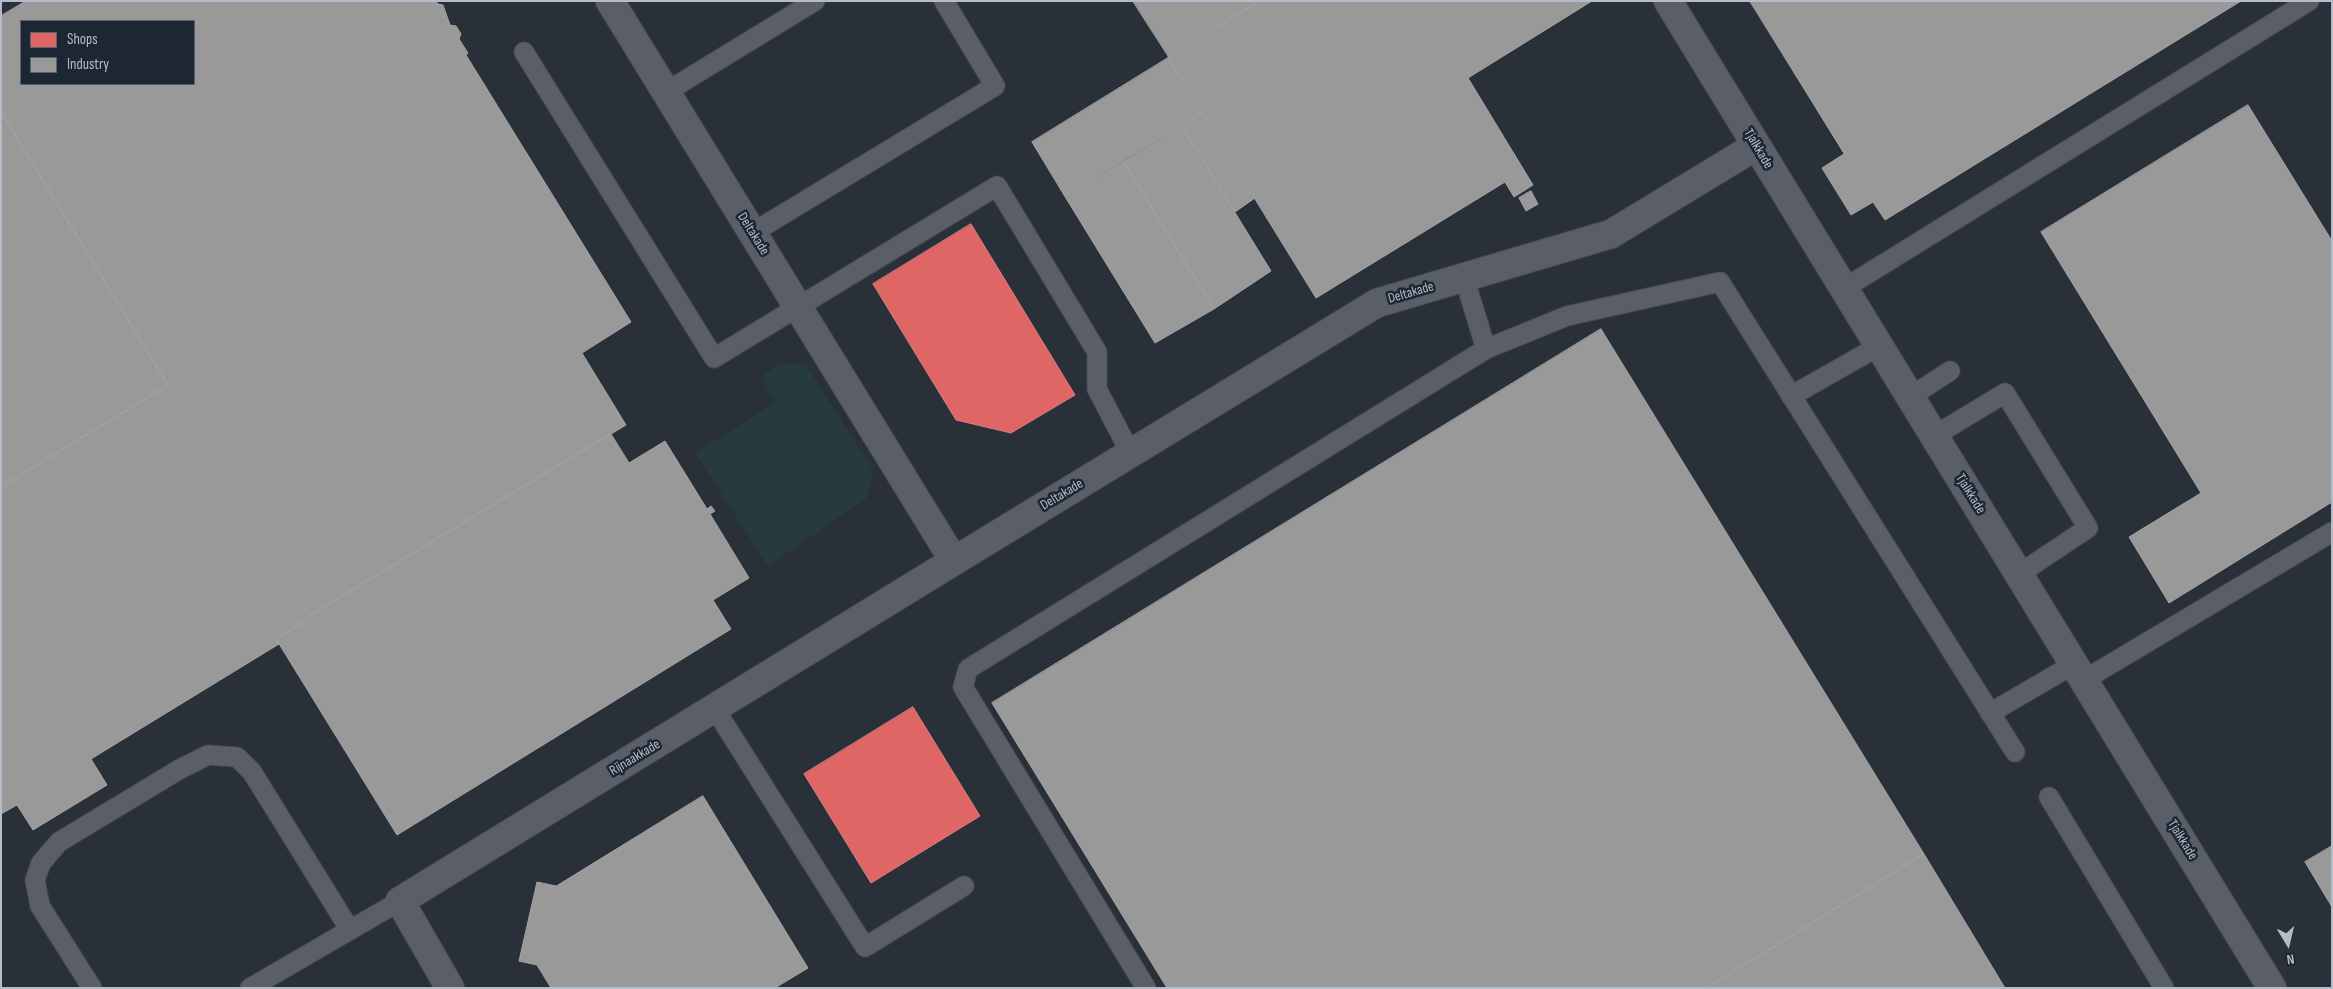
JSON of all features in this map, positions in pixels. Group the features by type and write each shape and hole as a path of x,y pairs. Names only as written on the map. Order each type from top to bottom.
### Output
{"street":[{"name":"Deltakade","path":"610,1 954,561 1377,303 1611,234 1756,146"},
{"name":"Tjalkkade","path":"1668,1 2272,988"},
{"name":"Rijnaakkade","path":"400,901 954,561"},
{"path":"400,901 450,988"}],"lane":[{"path":"666,92 816,1"},
{"path":"752,233 995,86 944,1"},
{"path":"1843,289 2309,1"},
{"path":"524,52 714,358 996,186 1097,352 1097,389 1130,454"},
{"path":"1464,277 1486,349"},
{"path":"1146,988 963,687 968,669 1486,349 1567,316 1720,282 2015,752"},
{"path":"1791,396 1879,346"},
{"path":"1910,397 1950,371"},
{"path":"1934,436 2005,393 2088,528 2019,574"},
{"path":"1990,713 2079,672 2332,532"},
{"path":"715,709 864,947 964,886"},
{"path":"92,988 40,906 35,880 41,863 59,842 155,784 208,755 237,757 252,772 350,930"},
{"path":"2049,797 2164,988"},
{"path":"250,988 400,901"}],"green space":[{"path":"779,363 806,365 873,470 866,499 768,566 695,453 775,403 761,377"}],"building: Shops":[{"path":"971,224 1075,395 1011,433 956,420 873,284"},
{"path":"913,707 980,816 871,883 804,774"}],"building: Industry":[{"path":"26,1 436,1 438,4 443,5 450,25 456,26 461,34 459,39 468,53 466,55 631,322 582,353 626,425 309,616 310,618 276,639 279,644 91,759 107,785 33,830 17,805 1,814 1,487 168,385 1,112 1,16"},
{"path":"1133,1 1260,1 1169,57"},
{"path":"1260,1 1592,1 1468,78 1533,185 1514,197 1505,182 1316,298 1168,58"},
{"path":"1750,1 2241,1 1885,220 1873,202 1851,215 1822,168 1844,154"},
{"path":"1168,58 1202,112 1064,195 1032,142"},
{"path":"2248,105 2332,241 2332,502 2169,603 2129,537 2201,493 2041,232"},
{"path":"1,112 168,385 1,487"},
{"path":"1202,112 1255,198 1235,212 1181,125"},
{"path":"1181,125 1271,271 1214,309 1123,161"},
{"path":"1123,161 1214,309 1155,343 1064,195"},
{"path":"1531,191 1538,204 1526,211 1519,198"},
{"path":"1601,329 1924,854 1707,988 1167,988 992,703"},
{"path":"611,434 629,463 665,441 707,509 711,506 715,511 710,514 749,578 713,600 731,629 397,835 276,639 310,618 309,616"},
{"path":"703,796 808,968 775,988 551,988 537,965 519,961 537,882 556,886"},
{"path":"2332,846 2332,907 2305,862"},
{"path":"1924,854 2005,988 1707,988"}]}
